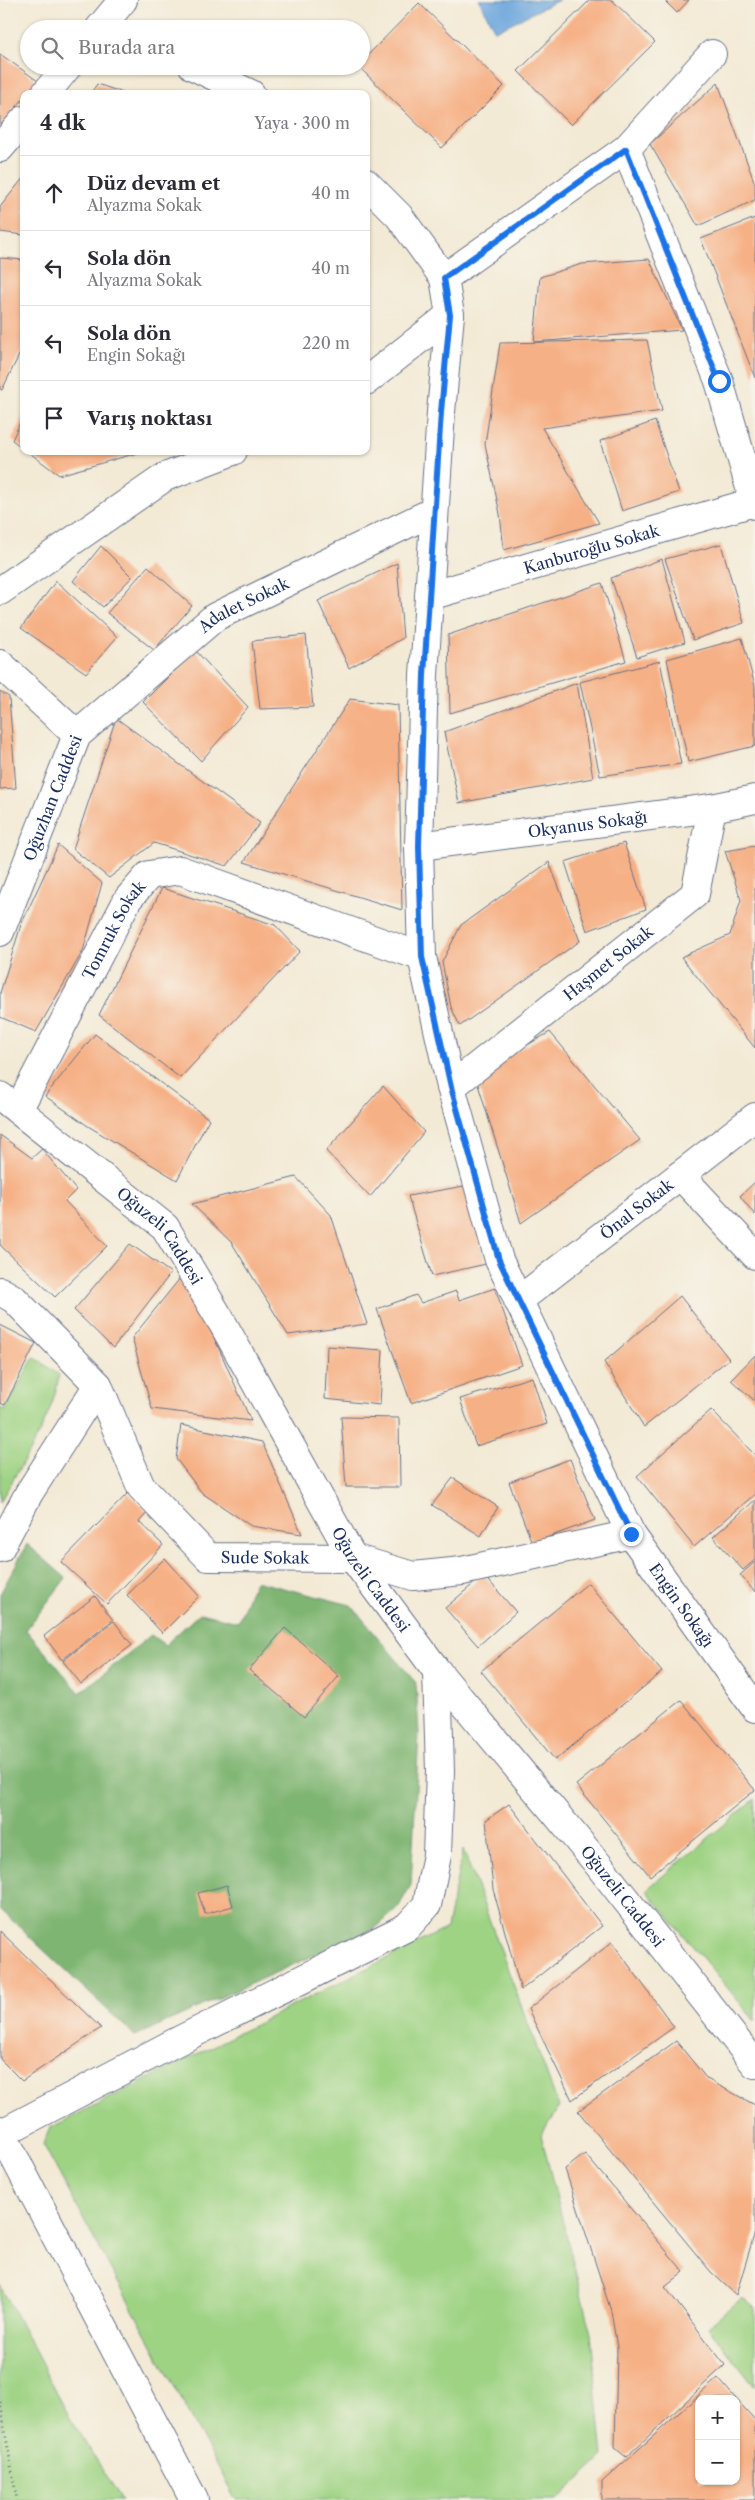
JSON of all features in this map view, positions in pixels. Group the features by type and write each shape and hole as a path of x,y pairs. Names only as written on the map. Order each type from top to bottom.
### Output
{"street":[{"path":"109,20 123,0"},
{"path":"444,278 626,149 712,54"},
{"path":"48,90 61,75"},
{"path":"212,75 243,90"},
{"path":"0,148 20,125"},
{"path":"626,149 719,381 755,504"},
{"name":"Engin Sokağı","path":"370,186 399,216 444,278 450,315 434,511 424,675 419,846 422,957 451,1087 499,1260 631,1534 755,1708"},
{"path":"370,378 450,315"},
{"path":"0,591 165,477 223,455"},
{"name":"Kanburoğlu Sokak","path":"429,596 755,504"},
{"name":"Adalet Sokak","path":"77,735 215,617 434,511"},
{"name":"Oğuzhan Caddesi","path":"0,664 77,735 0,932"},
{"name":"Okyanus Sokağı","path":"419,846 712,808 755,799"},
{"name":"Haşmet Sokak","path":"451,1087 695,894 712,808"},
{"name":"Tomruk Sokak","path":"9,1103 128,899 149,875 180,870 422,957"},
{"name":"Oğuzeli Caddesi","path":"9,1103 165,1227 223,1324 353,1558 437,1671 597,1863 755,2064"},
{"name":"Önal Sokak","path":"518,1301 755,1117"},
{"path":"680,1175 755,1255"},
{"name":"Sude Sokak","path":"0,1291 14,1299 98,1385 141,1487 208,1557 353,1558 414,1576 462,1571 631,1534"},
{"path":"0,1548 29,1494 98,1385"},
{"path":"194,2500 1,2132 407,1927 427,1905 436,1854 440,1771 437,1671"}],"path":[{"path":"0,2402 17,2500"}],"green space":[{"path":"34,1357 59,1375 50,1409 43,1425 0,1502 0,1408 5,1410"},
{"path":"27,1544 66,1578 26,1630 80,1693 151,1635 165,1645 200,1613 238,1622 255,1581 351,1605 416,1683 419,1733 411,1885 398,1908 377,1927 135,2036 0,1909 0,1594"},
{"path":"755,1799 752,1901 755,1938 755,2021 646,1890"},
{"path":"463,1849 559,2107 541,2135 591,2334 603,2457 557,2500 236,2500 43,2144 50,2128 447,1928"},
{"path":"0,2285 70,2418 122,2500 0,2500"},
{"path":"742,2298 755,2306 755,2387 708,2327"}],"water":[{"path":"479,0 559,0 495,31"}],"building":[{"path":"590,0 612,0 655,42 571,125 518,71"},
{"path":"664,0 689,0 677,13"},
{"path":"419,3 504,86 442,148 367,75 370,75 370,53"},
{"path":"0,54 20,68 20,75 30,75 38,81 30,90 20,90 20,103 0,126"},
{"path":"718,83 755,184 755,200 698,226 650,144"},
{"path":"97,84 115,90 93,90"},
{"path":"20,182 20,234 0,232 0,207"},
{"path":"755,218 755,378 701,239"},
{"path":"0,258 20,260 20,353 2,390 0,389"},
{"path":"649,259 682,330 534,342 540,277 582,264"},
{"path":"647,340 662,411 542,428 599,523 504,550 500,514 485,444 500,343"},
{"path":"655,421 679,492 622,511 600,441"},
{"path":"20,423 20,446 12,440"},
{"path":"32,455 130,455 59,475"},
{"path":"721,544 744,623 693,640 665,559"},
{"path":"101,546 132,577 103,607 73,581"},
{"path":"662,559 685,642 637,657 611,578"},
{"path":"397,563 403,638 349,668 318,601"},
{"path":"148,566 192,606 154,650 107,613"},
{"path":"56,581 117,637 86,673 21,628"},
{"path":"602,583 626,661 450,713 448,635"},
{"path":"306,635 313,707 260,709 252,641"},
{"path":"742,638 755,686 755,746 688,762 667,659"},
{"path":"195,650 248,707 201,761 143,702"},
{"path":"660,661 681,764 600,776 580,682"},
{"path":"577,683 593,778 459,803 444,732"},
{"path":"0,691 9,697 16,788 0,789"},
{"path":"350,699 398,705 402,910 244,862"},
{"path":"116,718 260,823 227,866 154,843 109,878 73,849"},
{"path":"624,843 646,909 587,931 565,862"},
{"path":"58,845 102,883 83,951 36,1032 0,1017 0,993 21,925"},
{"path":"755,846 755,1048 681,957 730,935 741,900 725,851"},
{"path":"549,862 580,941 460,1026 451,1007 442,962 461,925"},
{"path":"162,888 275,925 300,951 180,1078 99,1015"},
{"path":"550,1032 640,1140 521,1223 475,1075"},
{"path":"95,1034 209,1119 177,1180 88,1126 45,1096"},
{"path":"383,1086 424,1132 370,1197 326,1151"},
{"path":"0,1135 32,1158 42,1149 76,1190 65,1201 107,1246 55,1297 0,1245"},
{"path":"296,1177 331,1215 367,1324 288,1335 232,1243 192,1204"},
{"path":"755,1182 755,1215 740,1196"},
{"path":"464,1186 486,1264 432,1276 408,1196"},
{"path":"130,1244 171,1273 113,1348 74,1310"},
{"path":"185,1272 251,1421 152,1409 132,1338"},
{"path":"495,1288 522,1365 411,1403 377,1309 416,1295 421,1303 456,1291 459,1300"},
{"path":"680,1296 729,1359 644,1427 604,1362"},
{"path":"0,1325 36,1343 5,1405 0,1403"},
{"path":"327,1346 383,1350 380,1405 325,1399"},
{"path":"755,1355 755,1401 731,1380"},
{"path":"532,1377 547,1424 476,1446 460,1399"},
{"path":"711,1410 755,1455 755,1494 694,1547 637,1476"},
{"path":"341,1417 399,1418 400,1487 346,1487"},
{"path":"181,1425 262,1442 302,1534 251,1526 202,1493 176,1459"},
{"path":"570,1459 595,1520 532,1543 509,1482"},
{"path":"453,1478 498,1507 481,1536 432,1505"},
{"path":"128,1493 148,1512 139,1522 163,1545 107,1604 61,1562"},
{"path":"755,1500 755,1560 743,1570 713,1537"},
{"path":"165,1558 199,1596 162,1633 127,1595"},
{"path":"755,1562 755,1592 740,1575"},
{"path":"484,1575 516,1612 478,1646 445,1608"},
{"path":"588,1583 662,1672 555,1760 481,1671"},
{"path":"95,1596 113,1620 62,1660 44,1636"},
{"path":"114,1621 132,1645 81,1684 63,1661"},
{"path":"285,1628 339,1676 304,1717 249,1670"},
{"path":"681,1700 755,1790 650,1876 576,1785"},
{"path":"509,1804 602,1926 521,1990 493,1889 486,1820"},
{"path":"227,1885 233,1906 205,1914 198,1893"},
{"path":"0,1931 101,2028 22,2081 0,2059"},
{"path":"612,1942 674,2027 572,2100 528,2009"},
{"path":"676,2041 707,2079 755,2105 755,2232 736,2295 711,2272 578,2111"},
{"path":"585,2154 684,2272 665,2287 725,2365 626,2457 615,2448 617,2347 611,2311 565,2169"},
{"path":"718,2378 733,2395 699,2395"},
{"path":"695,2399 695,2485 740,2485 740,2403 755,2420 755,2500 602,2500 602,2482"}],"route":[{"path":"631,1534 499,1260 451,1087 422,957 419,846 424,675 441,412 450,315 444,278 626,149 719,381"}]}
